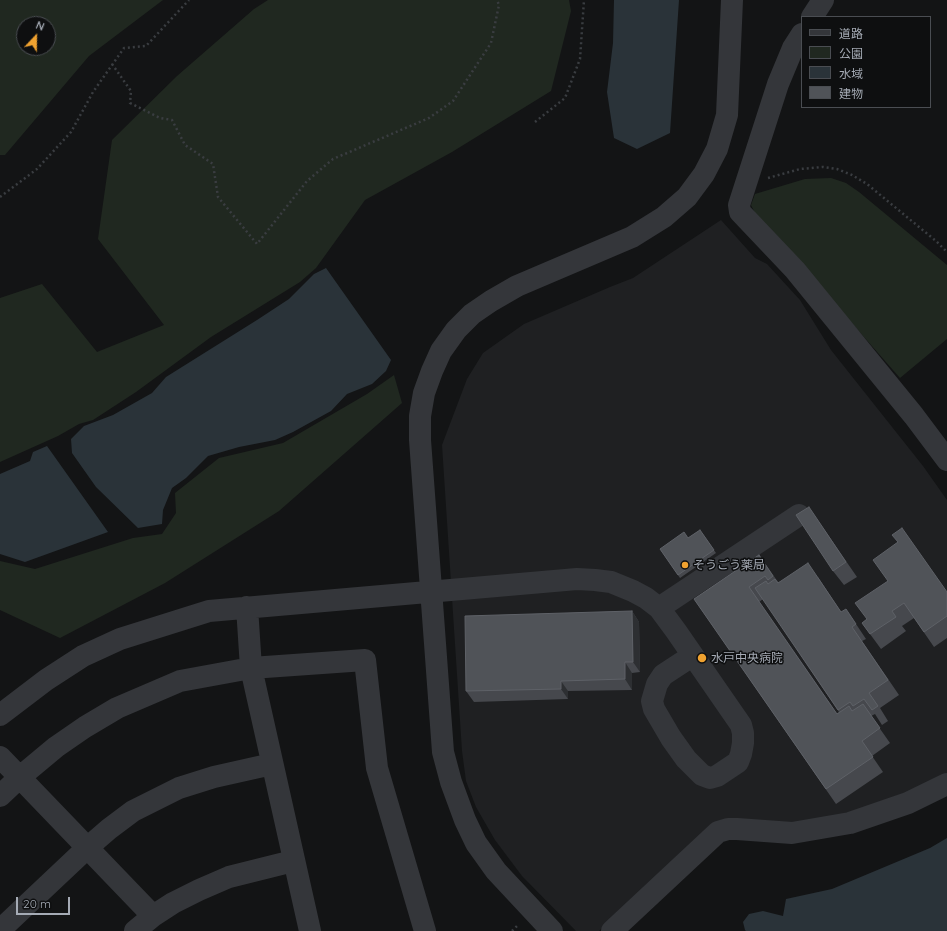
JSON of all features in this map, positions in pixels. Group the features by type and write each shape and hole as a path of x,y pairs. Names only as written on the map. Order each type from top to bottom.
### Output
{"street":[{"path":"552,931 496,871 476,842 465,820 458,801 443,752 420,440 420,416 424,392 441,351 456,330 472,314 516,286 632,237 664,217 687,197 704,174 717,149 727,115 732,0"},
{"path":"813,16 823,0"},
{"path":"801,36 778,84 746,185 738,205 740,212 795,270 914,416 947,460"},
{"path":"659,608 799,515"},
{"path":"0,715 46,680 83,656 120,639 209,611 577,579 595,580 611,582 633,591 646,598 659,608 741,725 743,733 741,754 738,762 717,776 710,778 702,775 686,759 671,738 654,709 652,701 657,684 663,675 692,656"},
{"path":"247,607 251,668 293,861 310,931"},
{"path":"0,796 20,777 62,743 85,727 117,708 180,681 251,668 365,660 377,768 425,931"},
{"path":"0,757 153,916"},
{"path":"0,930 108,828 133,811 179,788 214,777 272,764"},
{"path":"612,931 718,832 728,829 737,829 792,834 850,822 908,803 947,784"},
{"path":"135,931 153,916 173,903 228,877 293,861"}],"path":[{"path":"0,197 37,169 72,132 93,92 124,48 146,46 189,0"},
{"path":"112,64 131,91 130,103 160,118 172,120 185,145 213,164 218,197 257,244 307,181 333,159 429,118 453,101 491,43 499,4 497,0"},
{"path":"535,122 565,98 580,59 584,0"},
{"path":"746,185 800,169 837,169 852,175 867,184 936,241 947,252"}],"shaded area":[{"name":"水戸中央病院","path":"721,220 755,258 767,264 800,300 831,350 923,466 947,500 947,778 823,822 713,825 599,931 576,931 522,876 495,840 476,807 466,781 462,751 442,445 467,379 483,353 524,324 633,278"}],"green space":[{"path":"0,0 163,0 89,56 5,155 0,155"},
{"path":"268,0 569,0 571,11 551,91 452,152 365,200 316,268 300,282 211,337 136,392 93,420 79,424 58,436 0,462 0,298 42,284 97,352 164,325 98,239 112,140 177,76 254,9"},
{"path":"831,178 846,183 859,192 947,265 947,339 900,378 755,213 751,205 755,194 805,179"},
{"path":"394,375 402,403 279,511 165,583 60,638 0,610 0,561 35,569 133,538 162,534 176,513 175,493 219,458 283,443 367,394"}],"water":[{"path":"614,0 679,0 670,133 637,149 614,138 607,92 613,43"},
{"path":"326,268 391,360 386,371 372,384 347,394 331,411 293,432 275,440 239,447 208,456 186,478 172,488 163,510 162,524 138,528 96,487 72,453 71,439 84,426 113,415 152,393 166,377 289,299 314,274"},
{"path":"47,446 108,532 25,562 0,554 0,474 30,461 33,452"},
{"path":"947,838 947,931 745,930 743,922 749,914 763,911 783,916 786,899 832,889 930,848"}],"building":[{"path":"809,507 846,562 833,571 796,515"},
{"path":"902,528 947,592 947,616 924,632 904,603 892,611 896,617 870,634 862,623 867,619 855,603 888,581 873,560 898,542 892,535"},
{"name":"そうごう薬局","path":"700,530 714,550 678,575 660,549 684,532 688,538"},
{"path":"759,555 773,576 768,580 765,576 749,587 837,714 849,706 852,711 863,704 880,728 862,741 873,757 826,789 694,599"},
{"path":"808,563 841,612 846,609 856,624 852,627 888,680 869,693 878,706 872,710 864,699 853,706 850,702 838,710 755,588 766,581 768,584 775,579 778,583"},
{"path":"632,611 633,662 625,662 625,679 561,681 561,689 466,691 465,616"}],"place":[{"name":"そうごう薬局","path":"685,565"},
{"name":"水戸中央病院","path":"702,658"}]}
